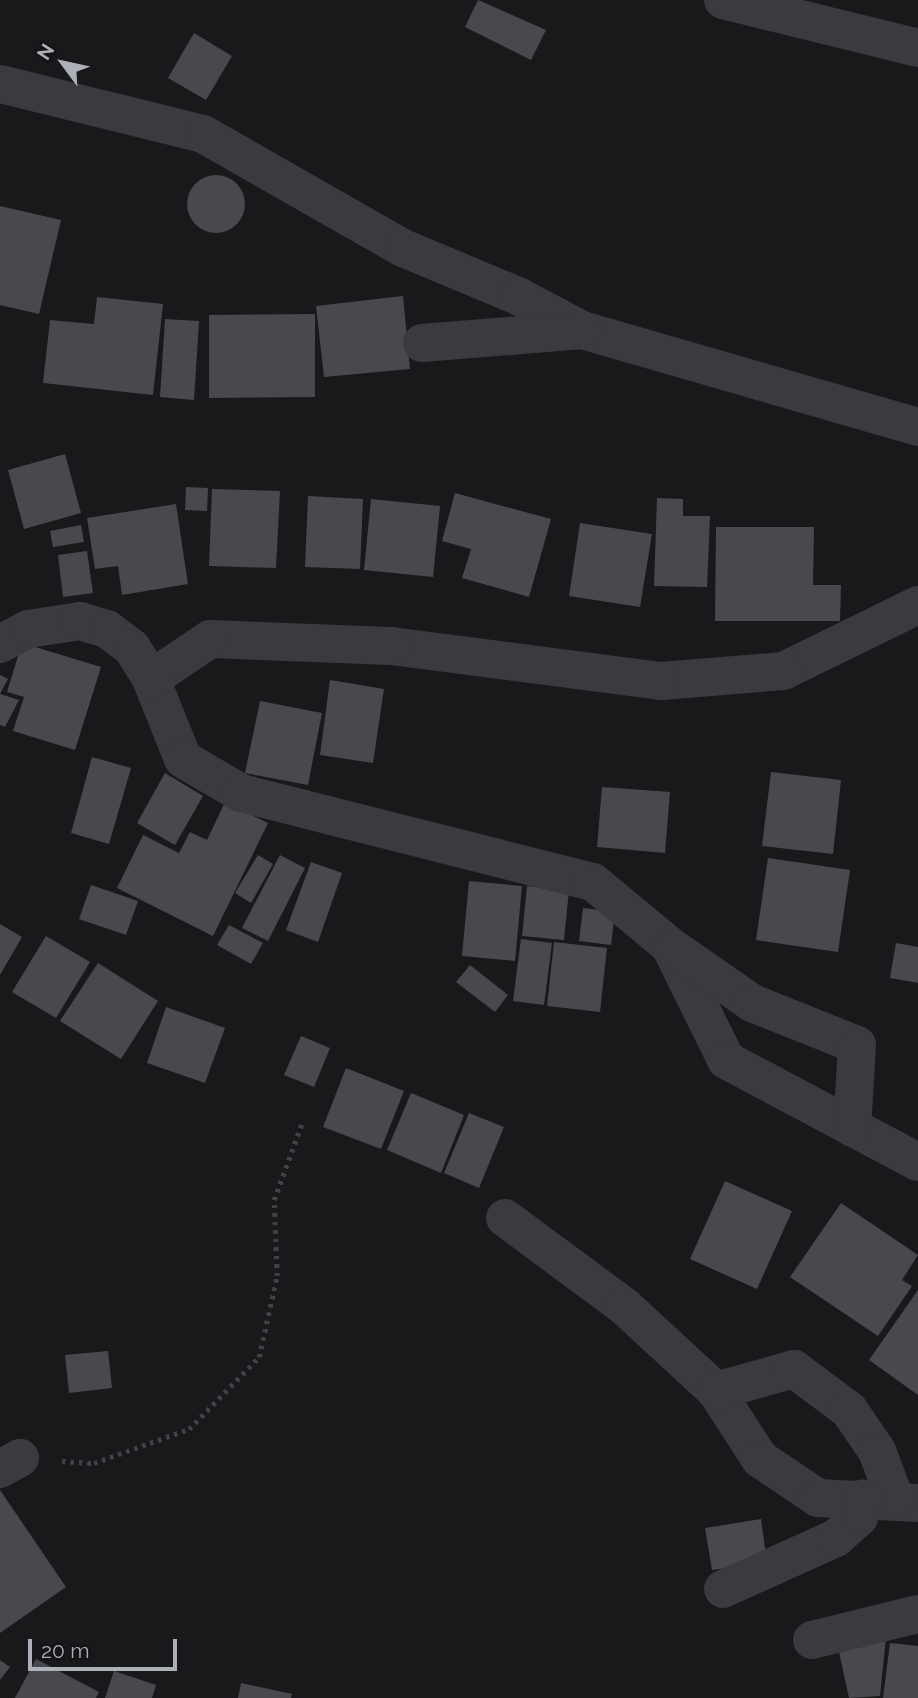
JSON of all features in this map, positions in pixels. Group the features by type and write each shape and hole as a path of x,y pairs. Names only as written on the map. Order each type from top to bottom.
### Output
{"street":[{"path":"723,0 918,48"},
{"path":"0,84 203,134 403,248 518,296 582,330 918,427"},
{"path":"422,343 582,330"},
{"path":"151,679 210,639 391,646 661,681 783,671 918,605"},
{"path":"0,644 28,629 80,621 107,629 132,648 151,679 183,759 241,793 593,882 670,946 752,1003 857,1045 852,1128"},
{"path":"670,946 726,1060 918,1162"},
{"path":"505,1218 624,1306 716,1391 760,1459 818,1498 892,1500"},
{"path":"716,1391 794,1369 849,1410 877,1451 892,1500"},
{"path":"723,1589 836,1538 859,1517 892,1500"},
{"path":"812,1640 918,1614"}],"path":[{"path":"10,1463 94,1463 189,1429 259,1357 277,1276 274,1200 302,1123"}],"building":[{"path":"478,0 546,30 531,60 465,27"},
{"path":"194,33 232,56 206,100 168,78"},
{"path":"216,175 227,177 240,188 245,204 243,215 232,228 216,233 205,231 192,220 187,204 189,193 200,180"},
{"path":"0,206 61,220 39,314 0,305"},
{"path":"403,296 410,369 324,377 316,306"},
{"path":"97,297 163,304 153,395 43,383 50,320 94,324"},
{"path":"315,314 315,397 209,398 209,315"},
{"path":"165,319 199,321 194,400 160,397"},
{"path":"65,454 81,513 24,529 8,470"},
{"path":"186,487 208,488 207,511 185,510"},
{"path":"212,489 280,491 276,568 209,566"},
{"path":"455,493 551,519 529,597 462,578 471,549 442,541"},
{"path":"308,496 363,499 360,569 305,567"},
{"path":"657,498 683,499 683,516 710,516 707,587 654,586"},
{"path":"371,499 440,506 433,577 364,570"},
{"path":"176,504 188,584 122,595 118,566 95,569 87,518"},
{"path":"580,523 652,534 640,607 569,596"},
{"path":"81,525 84,542 53,547 50,531"},
{"path":"716,527 814,527 813,585 841,585 840,621 715,621"},
{"path":"87,551 93,593 63,597 58,555"},
{"path":"22,643 101,667 75,750 13,731 24,697 7,692"},
{"path":"0,675 8,679 0,694"},
{"path":"330,680 384,689 373,763 320,755"},
{"path":"0,694 19,700 5,727 0,725"},
{"path":"260,701 322,713 308,785 245,773"},
{"path":"92,757 131,768 109,844 71,833"},
{"path":"771,772 841,780 833,854 762,846"},
{"path":"165,773 203,796 175,845 137,823"},
{"path":"602,787 670,792 665,853 597,847"},
{"path":"225,802 268,823 213,936 117,888 143,835 179,853 190,832 207,840"},
{"path":"258,855 273,864 251,903 235,893"},
{"path":"280,855 305,868 268,941 242,928"},
{"path":"768,858 850,870 838,952 756,940"},
{"path":"311,862 342,873 318,942 286,930"},
{"path":"469,881 522,886 515,961 462,956"},
{"path":"91,885 138,901 126,935 79,919"},
{"path":"527,886 569,890 564,940 522,936"},
{"path":"583,908 615,912 611,945 579,941"},
{"path":"0,924 22,937 0,975"},
{"path":"229,925 263,943 251,964 217,945"},
{"path":"46,936 90,962 56,1018 12,992"},
{"path":"521,939 552,943 544,1005 513,1001"},
{"path":"554,942 607,948 600,1012 547,1006"},
{"path":"896,943 918,947 918,983 890,978"},
{"path":"98,963 158,1001 121,1059 60,1021"},
{"path":"470,965 508,995 495,1012 456,982"},
{"path":"166,1007 225,1028 205,1083 147,1063"},
{"path":"301,1036 330,1048 314,1087 284,1075"},
{"path":"346,1068 404,1091 381,1149 323,1127"},
{"path":"411,1093 464,1115 441,1173 387,1150"},
{"path":"469,1113 504,1127 479,1188 444,1173"},
{"path":"725,1181 792,1211 757,1289 690,1259"},
{"path":"841,1203 918,1255 902,1280 912,1286 878,1336 790,1277"},
{"path":"918,1290 918,1395 869,1360"},
{"path":"108,1351 112,1388 69,1393 65,1355"},
{"path":"0,1490 66,1587 0,1633"},
{"path":"761,1519 767,1562 712,1570 705,1528"},
{"path":"887,1627 880,1696 849,1698 836,1638"},
{"path":"890,1643 918,1646 918,1698 883,1698"},
{"path":"36,1659 99,1692 96,1698 15,1698"},
{"path":"0,1660 10,1667 0,1680"},
{"path":"114,1671 156,1685 152,1698 105,1698"},
{"path":"241,1683 292,1694 291,1698 238,1698"}]}
